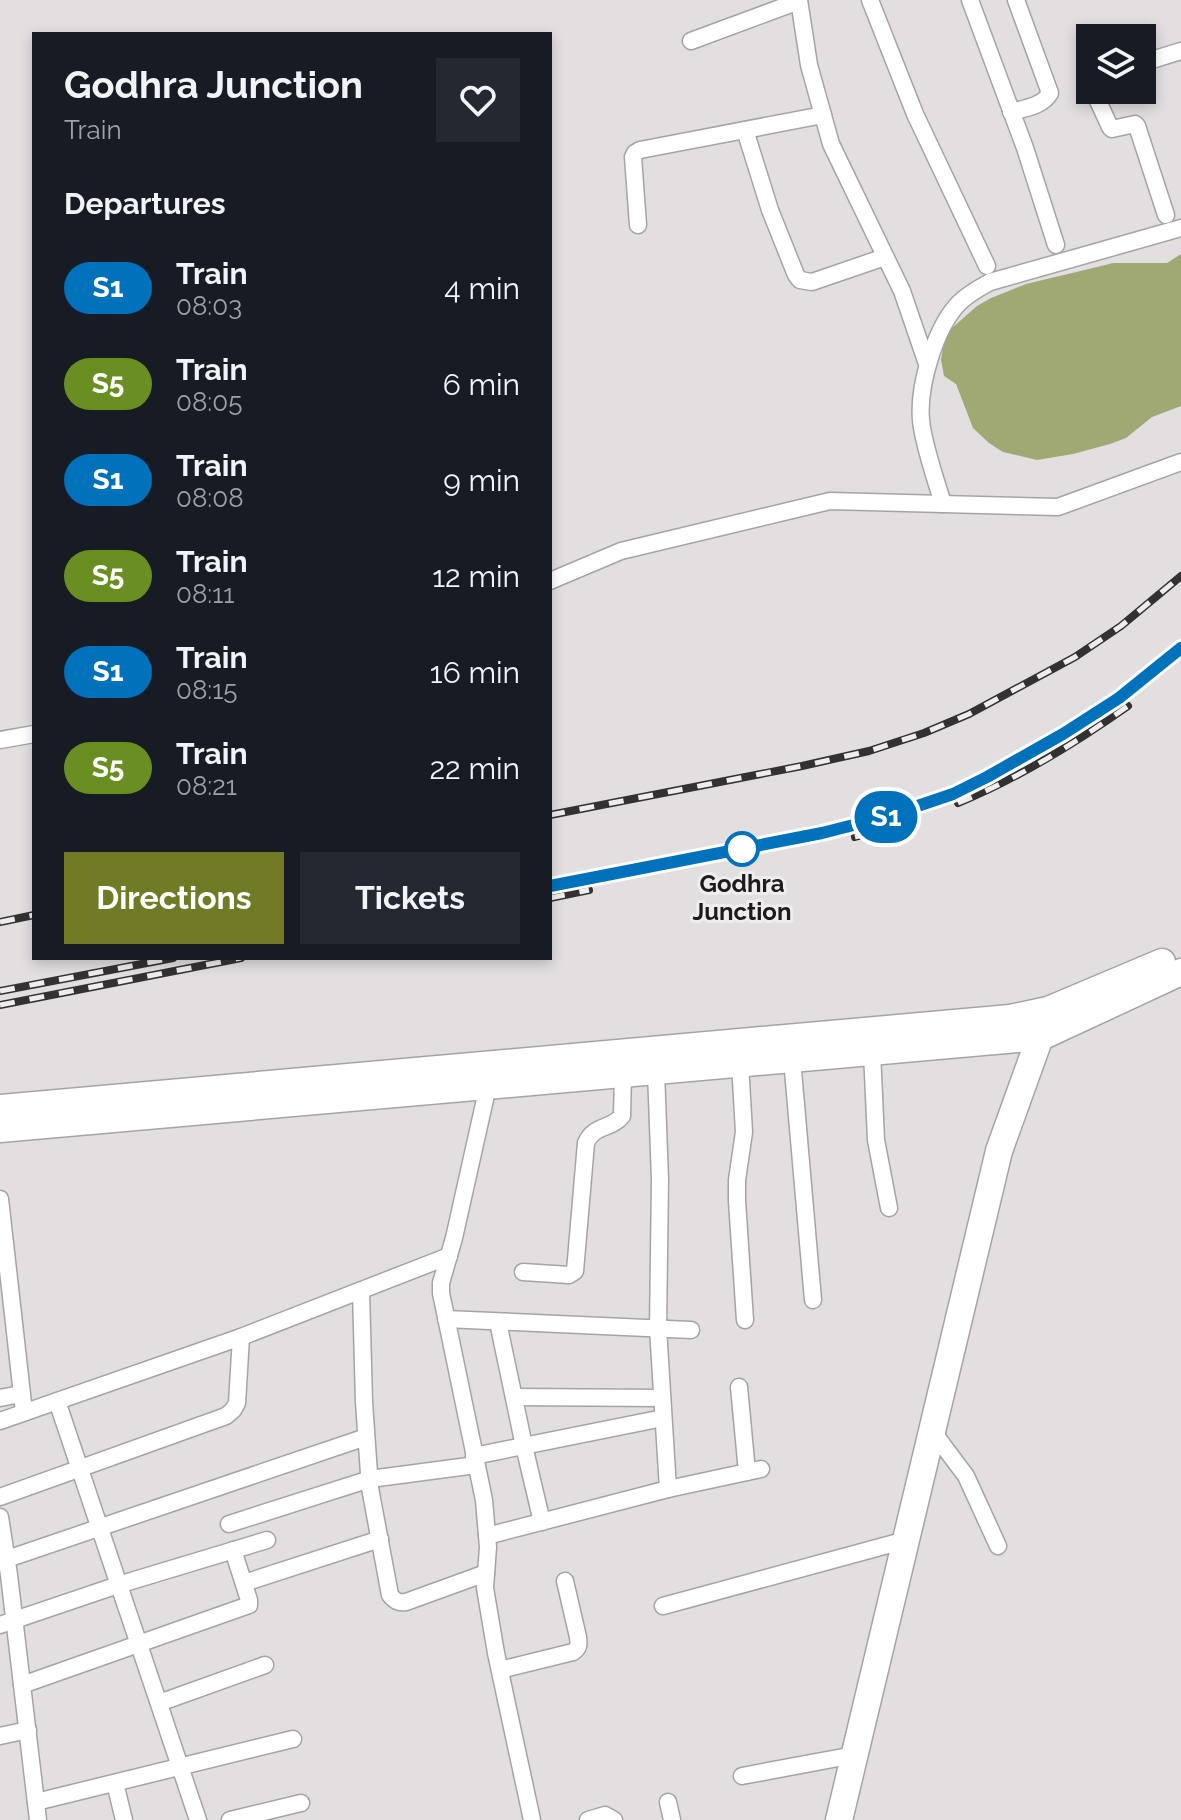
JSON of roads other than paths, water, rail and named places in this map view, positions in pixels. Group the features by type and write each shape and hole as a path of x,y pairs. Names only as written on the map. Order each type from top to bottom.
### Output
{"main road":[{"path":"0,1129 487,1075 623,1074 872,1052 1009,1029 1181,954"},
{"path":"0,1108 487,1075 1009,1029 1041,1037 1181,972"},
{"path":"839,1820 999,1151 1048,1010"},
{"path":"1009,1029 1018,1098"}],"street":[{"path":"691,41 799,0 809,65 831,144 902,291 927,364"},
{"path":"870,0 915,114 987,266"},
{"path":"970,0 1025,148 1056,245"},
{"path":"1011,112 1042,102 1050,93 1016,0"},
{"path":"1156,59 1181,51"},
{"path":"1099,104 1112,129 1137,126 1166,215"},
{"path":"638,225 633,157 640,150 823,115"},
{"path":"745,130 770,210 800,280 812,282 885,257"},
{"path":"943,504 921,424 920,406 927,364 945,323 958,304 990,282 1181,228"},
{"path":"552,580 621,551 830,501 1058,507 1181,462"},
{"path":"0,740 32,734"},
{"path":"872,1052 876,1140 889,1208"},
{"path":"792,1059 813,1300"},
{"path":"740,1063 744,1132 737,1201 745,1320"},
{"path":"656,1071 660,1180 658,1328 668,1489"},
{"path":"523,1272 569,1275 575,1271 586,1143 594,1131 620,1120 623,1074"},
{"path":"487,1075 441,1293 484,1500 487,1536 485,1588 532,1820"},
{"path":"0,1199 24,1412"},
{"path":"0,1421 241,1337 449,1256"},
{"path":"361,1291 370,1479 390,1595 400,1603 486,1573"},
{"path":"446,1319 691,1330"},
{"path":"498,1322 542,1522"},
{"path":"0,1497 226,1416 237,1403 241,1337"},
{"path":"487,1536 668,1489 754,1471 739,1387"},
{"path":"0,1398 21,1394"},
{"path":"514,1397 662,1398"},
{"path":"57,1401 198,1820"},
{"path":"229,1524 370,1479 475,1461 524,1446 663,1418"},
{"path":"933,1432 966,1476 998,1546"},
{"path":"7,1559 366,1437"},
{"path":"0,1517 7,1559 8,1623 22,1685 38,1820"},
{"path":"244,1583 380,1539"},
{"path":"8,1623 118,1585 267,1540"},
{"path":"663,1606 906,1540"},
{"path":"22,1685 249,1605 233,1550"},
{"path":"500,1670 577,1649 578,1637 565,1581"},
{"path":"159,1703 265,1665"},
{"path":"0,1736 28,1730"},
{"path":"36,1802 293,1739"},
{"path":"742,1776 854,1755"},
{"path":"115,1783 124,1820"},
{"path":"668,1802 672,1820"},
{"path":"230,1820 301,1803"},
{"path":"588,1820 605,1815 614,1820"}],"railway":[{"path":"552,815 802,766 869,751 924,733 969,714 1075,657 1121,626 1181,576"},
{"path":"552,886 822,833 885,817 953,794 1063,734 1119,698 1181,648"},
{"path":"958,803 1046,759 1128,706"},
{"path":"855,837 909,821"},
{"path":"552,898 589,890"},
{"path":"0,922 32,915"},
{"path":"0,991 163,960"},
{"path":"0,1005 231,960"}],"train":[{"name":"S1","path":"552,886 822,833 885,817 953,794 1063,734 1119,698 1181,648"}],"place":[{"name":"Godhra Junction","path":"742,849"}]}
